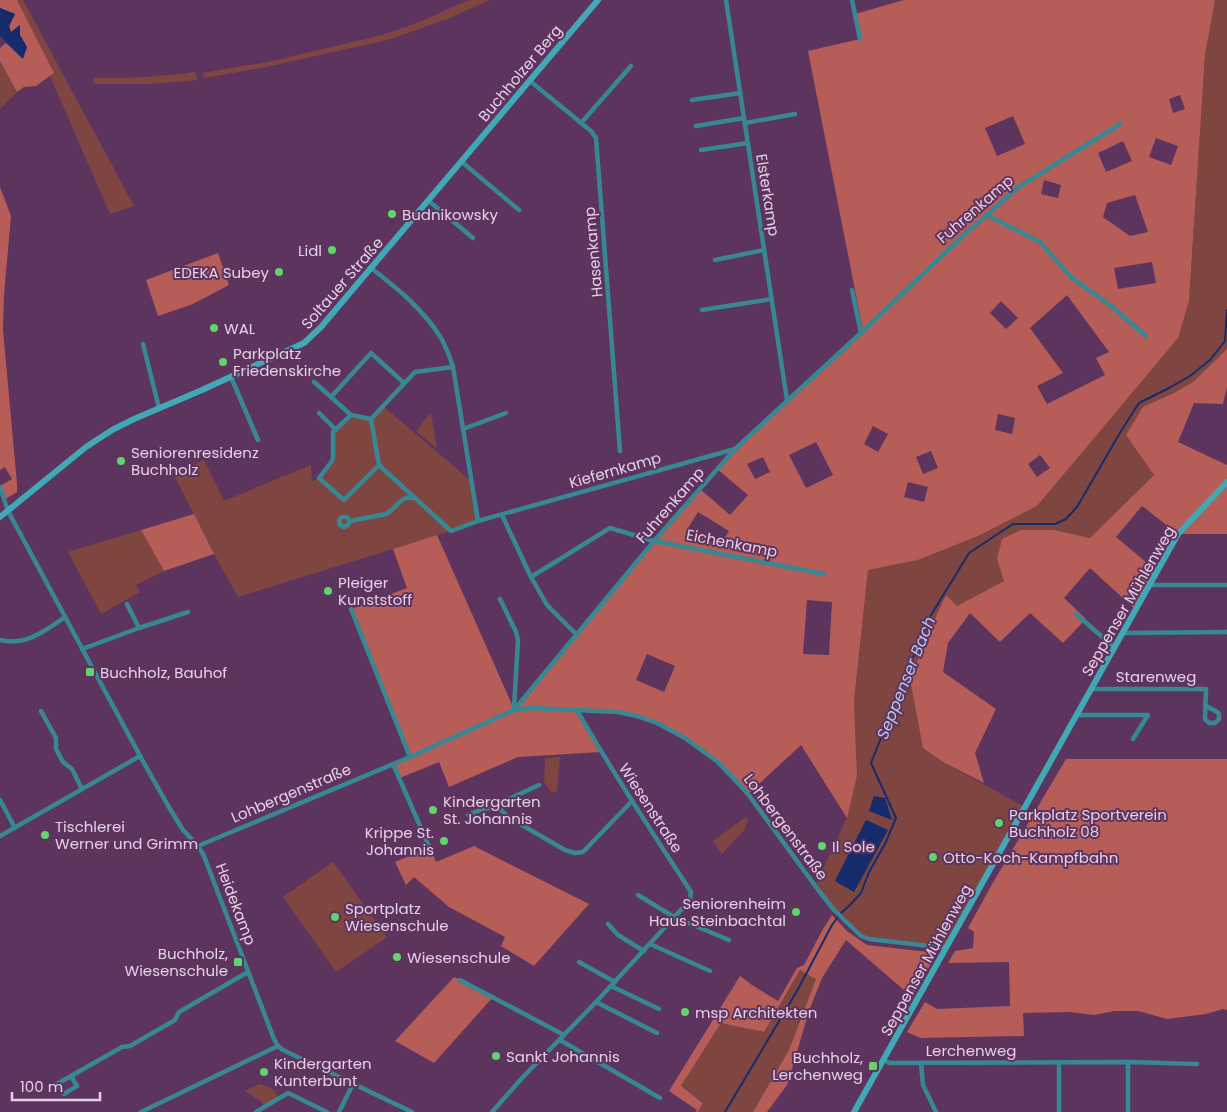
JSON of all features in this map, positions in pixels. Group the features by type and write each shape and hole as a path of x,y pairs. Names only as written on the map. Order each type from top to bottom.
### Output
{"main road":[{"name":"Buchholzer Berg","path":"422,208 598,0"},
{"name":"Soltauer Straße","path":"0,517 112,430 134,418 304,343 321,327 422,208"},
{"name":"Seppenser Mühlenweg","path":"854,1112 1178,534 1227,482"}],"street":[{"name":"Elsterkamp","path":"726,0 787,400"},
{"path":"852,0 860,39"},
{"path":"581,122 631,66"},
{"name":"Hasenkamp","path":"530,81 581,122 596,138 620,451"},
{"path":"692,100 740,93"},
{"path":"696,126 795,114"},
{"name":"Fuhrenkamp","path":"514,710 654,541 734,449 861,333 969,230 1017,188 1120,124"},
{"name":"Elsterkamp","path":"701,150 748,142"},
{"path":"462,162 520,210"},
{"path":"429,201 472,238"},
{"path":"987,215 1040,242 1071,277 1111,306 1146,336"},
{"name":"Elsterkamp","path":"715,260 764,250"},
{"path":"371,268 418,308 432,324 448,352 453,366 478,521"},
{"path":"852,290 861,333"},
{"path":"702,310 772,300"},
{"path":"143,344 159,408"},
{"path":"331,397 371,354 404,383"},
{"path":"370,419 415,372 453,366"},
{"path":"231,376 258,440"},
{"path":"314,382 350,415 370,419"},
{"path":"319,413 336,430"},
{"path":"463,429 506,413"},
{"path":"350,415 333,432 332,461 319,478 344,500 379,465"},
{"path":"370,419 379,465 417,500"},
{"name":"Kiefernkamp","path":"417,500 451,531 502,514 734,449"},
{"name":"Heidekamp","path":"0,488 8,511 140,756 183,830 198,846 204,856 278,1046"},
{"path":"350,521 388,513 400,501 408,497 417,500"},
{"path":"502,514 531,577 547,605 577,635"},
{"name":"Eichenkamp","path":"531,577 610,528 654,541 824,574"},
{"path":"1150,585 1227,585"},
{"path":"500,599 518,640 514,710"},
{"path":"127,604 139,628"},
{"path":"351,609 410,756"},
{"path":"82,649 188,612"},
{"path":"1076,614 1115,648"},
{"path":"0,640 15,642 29,638 65,617"},
{"path":"1123,633 1227,632"},
{"name":"Starenweg","path":"1092,688 1206,689 1205,704 1205,719 1212,724 1215,723 1219,719 1218,714 1215,710 1209,709 1205,704"},
{"name":"Lohbergenstraße","path":"198,846 393,764 514,710 531,708 618,712 657,723 685,738 718,762 758,806 834,910 862,936 869,939 947,948"},
{"name":"Wiesenstraße","path":"492,1112 690,900 691,892 601,752 577,710"},
{"path":"41,711 56,738 56,749 63,762 72,769 82,789"},
{"path":"1077,715 1148,715 1133,739"},
{"path":"0,836 140,756"},
{"path":"393,764 431,851"},
{"path":"539,785 505,801 502,804 502,810 508,817 529,830 565,850 575,853 583,852 632,801"},
{"path":"0,800 15,828"},
{"path":"468,815 485,808 502,810"},
{"path":"638,895 674,917 729,940"},
{"path":"608,924 618,935 644,951"},
{"path":"650,944 710,971"},
{"path":"579,962 613,984 659,1008"},
{"path":"71,1076 77,1086 64,1094 57,1084 71,1076 122,1047 138,1042 175,1020 179,1012 248,972"},
{"path":"460,980 564,1035"},
{"path":"596,1002 657,1034"},
{"path":"560,1040 660,1098"},
{"path":"141,1112 278,1046 412,1112"},
{"name":"Lerchenweg","path":"884,1059 890,1063 1128,1062 1197,1064"},
{"path":"1059,1062 1059,1112"},
{"path":"1128,1062 1128,1112"},
{"path":"921,1063 923,1085 936,1112"},
{"path":"339,1112 353,1084"},
{"path":"256,1112 288,1093 327,1112"}],"shaded area":[{"path":"0,0 17,0 54,73 36,86 24,87 17,92 0,61 0,48 6,43 22,58 27,47 20,36 20,25 11,32 9,26 15,14 0,8"},
{"path":"17,0 23,0 134,206 110,214 50,76 54,73"},
{"path":"468,0 490,0 445,20 387,40 271,66 204,78 202,73 273,61 386,34 422,21"},
{"path":"904,0 1215,0 1205,55 1189,301 1178,338 1037,506 978,536 918,560 868,570 854,701 857,776 847,818 801,745 748,794 718,762 685,738 637,716 578,710 601,752 518,757 449,787 439,762 400,778 393,764 410,757 351,609 407,588 393,549 437,535 514,709 700,489 730,515 748,495 717,469 735,449 863,331 808,51 860,39 855,14","holes":["1180,95 1185,109 1173,113 1169,99","1013,116 1025,144 997,156 985,128","1156,138 1178,146 1171,165 1149,157","1123,141 1132,161 1106,172 1098,153","1044,180 1061,185 1058,198 1041,194","1135,195 1148,232 1130,236 1103,217 1107,203","1152,262 1156,283 1118,289 1114,268","1067,295 1109,352 1096,358 1105,375 1047,404 1037,386 1063,373 1030,328","1001,301 1018,318 1006,329 990,313","998,414 1015,418 1012,434 995,430","873,426 888,434 878,452 864,444","816,442 833,475 806,488 789,455","931,451 938,468 923,474 916,457","1040,455 1050,468 1037,477 1028,464","763,457 770,472 755,479 747,464","908,482 928,487 924,502 904,497","698,512 729,531 719,547 688,528","807,600 832,602 829,655 803,654","647,654 675,666 664,692 636,680"]},
{"path":"1215,0 1227,0 1227,349 1193,382 1172,394 1126,434 1154,475 1090,538 1054,530 997,559 1004,581 957,606 945,595 923,748 943,762 1025,807 947,948 861,936 845,921 815,886 847,818 857,776 854,701 868,570 918,560 978,536 1037,506 1189,301 1205,55","holes":["866,820 888,830 854,892 835,881"]},
{"path":"0,61 17,92 0,109"},
{"path":"195,72 198,80 151,84 94,84 93,78 144,77"},
{"path":"0,187 11,216 3,330 17,484 17,492 4,500 0,486 12,479 5,467 0,470"},
{"path":"218,253 229,285 193,304 158,316 146,280"},
{"path":"1227,349 1227,387 1223,404 1194,403 1178,442 1227,465 1227,534 1178,534 1142,506 1116,537 1158,572 1136,610 1090,568 1064,598 1086,619 1063,643 1030,613 1000,642 970,613 948,643 943,672 996,709 975,753 984,783 943,762 923,748 910,679 946,595 957,606 1004,581 997,559 1002,539 1021,530 1054,530 1090,538 1154,475 1126,435 1143,407 1193,382"},
{"path":"383,406 471,481 478,521 238,597 174,475 204,460 224,501 311,465 312,481 319,478 332,461 333,432 351,415 371,419"},
{"path":"431,413 437,449 416,431"},
{"path":"194,514 214,554 164,571 141,530"},
{"path":"141,530 164,571 136,585 140,592 101,614 68,552"},
{"path":"560,757 557,791 552,793 544,782 545,758"},
{"path":"1066,759 1227,759 1227,1010 1223,1009 1206,1014 1167,1019 1138,1011 1114,1011 1094,1015 1070,1012 1023,1013 1024,1036 920,1038 907,1032 925,1002 937,1009 1010,1006 1009,962 948,963 955,951 973,948 974,932 968,928"},
{"path":"746,817 748,820 744,830 722,854 713,841"},
{"path":"474,846 589,904 534,966 501,946 505,937 449,907 414,877 406,885 395,862 430,848 436,862"},
{"name":"Sportplatz Wiesenschule","path":"333,862 387,937 336,972 283,897"},
{"path":"832,915 847,931 867,945 937,953 912,997 846,940 822,978 810,1008 787,1085 767,1112 753,1112 789,1050 816,979 800,970 764,1032 721,1023 681,1086 703,1103 698,1112 669,1091 740,976 778,1001 797,968 804,965"},
{"path":"800,970 816,978 789,1050 753,1112 698,1112 703,1102 681,1086 722,1022 764,1032"},
{"path":"454,977 493,997 434,1063 395,1041"},
{"path":"259,1084 272,1088 279,1098 265,1107 261,1101 245,1091"}],"water":[{"path":"0,8 15,14 9,26 11,32 20,25 20,35 27,47 23,59 0,36"},
{"path":"874,796 885,798 892,820 869,811"},
{"path":"866,820 888,830 854,892 835,881"}],"waterway":[{"name":"Seppenser Bach","path":"725,1112 797,991 832,925 861,893 869,872 885,844 896,818 871,763 928,620 969,553 1013,524 1055,524 1066,519 1077,507 1139,403 1190,376 1210,360 1225,341 1227,310"}],"place":[{"name":"Budnikowsky","path":"392,214"},
{"name":"Lidl","path":"332,250"},
{"name":"EDEKA Subey","path":"279,272"},
{"name":"WAL","path":"214,328"},
{"name":"Parkplatz Friedenskirche","path":"223,362"},
{"name":"Seniorenresidenz Buchholz","path":"121,461"},
{"name":"Pleiger Kunststoff","path":"328,591"},
{"name":"Buchholz, Bauhof","path":"90,672"},
{"name":"Kindergarten St. Johannis","path":"433,810"},
{"name":"Parkplatz Sportverein Buchholz 08","path":"999,823"},
{"name":"Tischlerei Werner und Grimm","path":"45,835"},
{"name":"Krippe St. Johannis","path":"444,841"},
{"name":"Il Sole","path":"822,846"},
{"name":"Otto-Koch-Kampfbahn","path":"933,857"},
{"name":"Seniorenheim Haus Steinbachtal","path":"796,912"},
{"name":"Sportplatz Wiesenschule","path":"335,917"},
{"name":"Wiesenschule","path":"397,957"},
{"name":"Buchholz, Wiesenschule","path":"238,962"},
{"name":"msp Architekten","path":"685,1012"},
{"name":"Sankt Johannis","path":"496,1056"},
{"name":"Buchholz, Lerchenweg","path":"873,1066"},
{"name":"Kindergarten Kunterbunt","path":"264,1072"}]}
